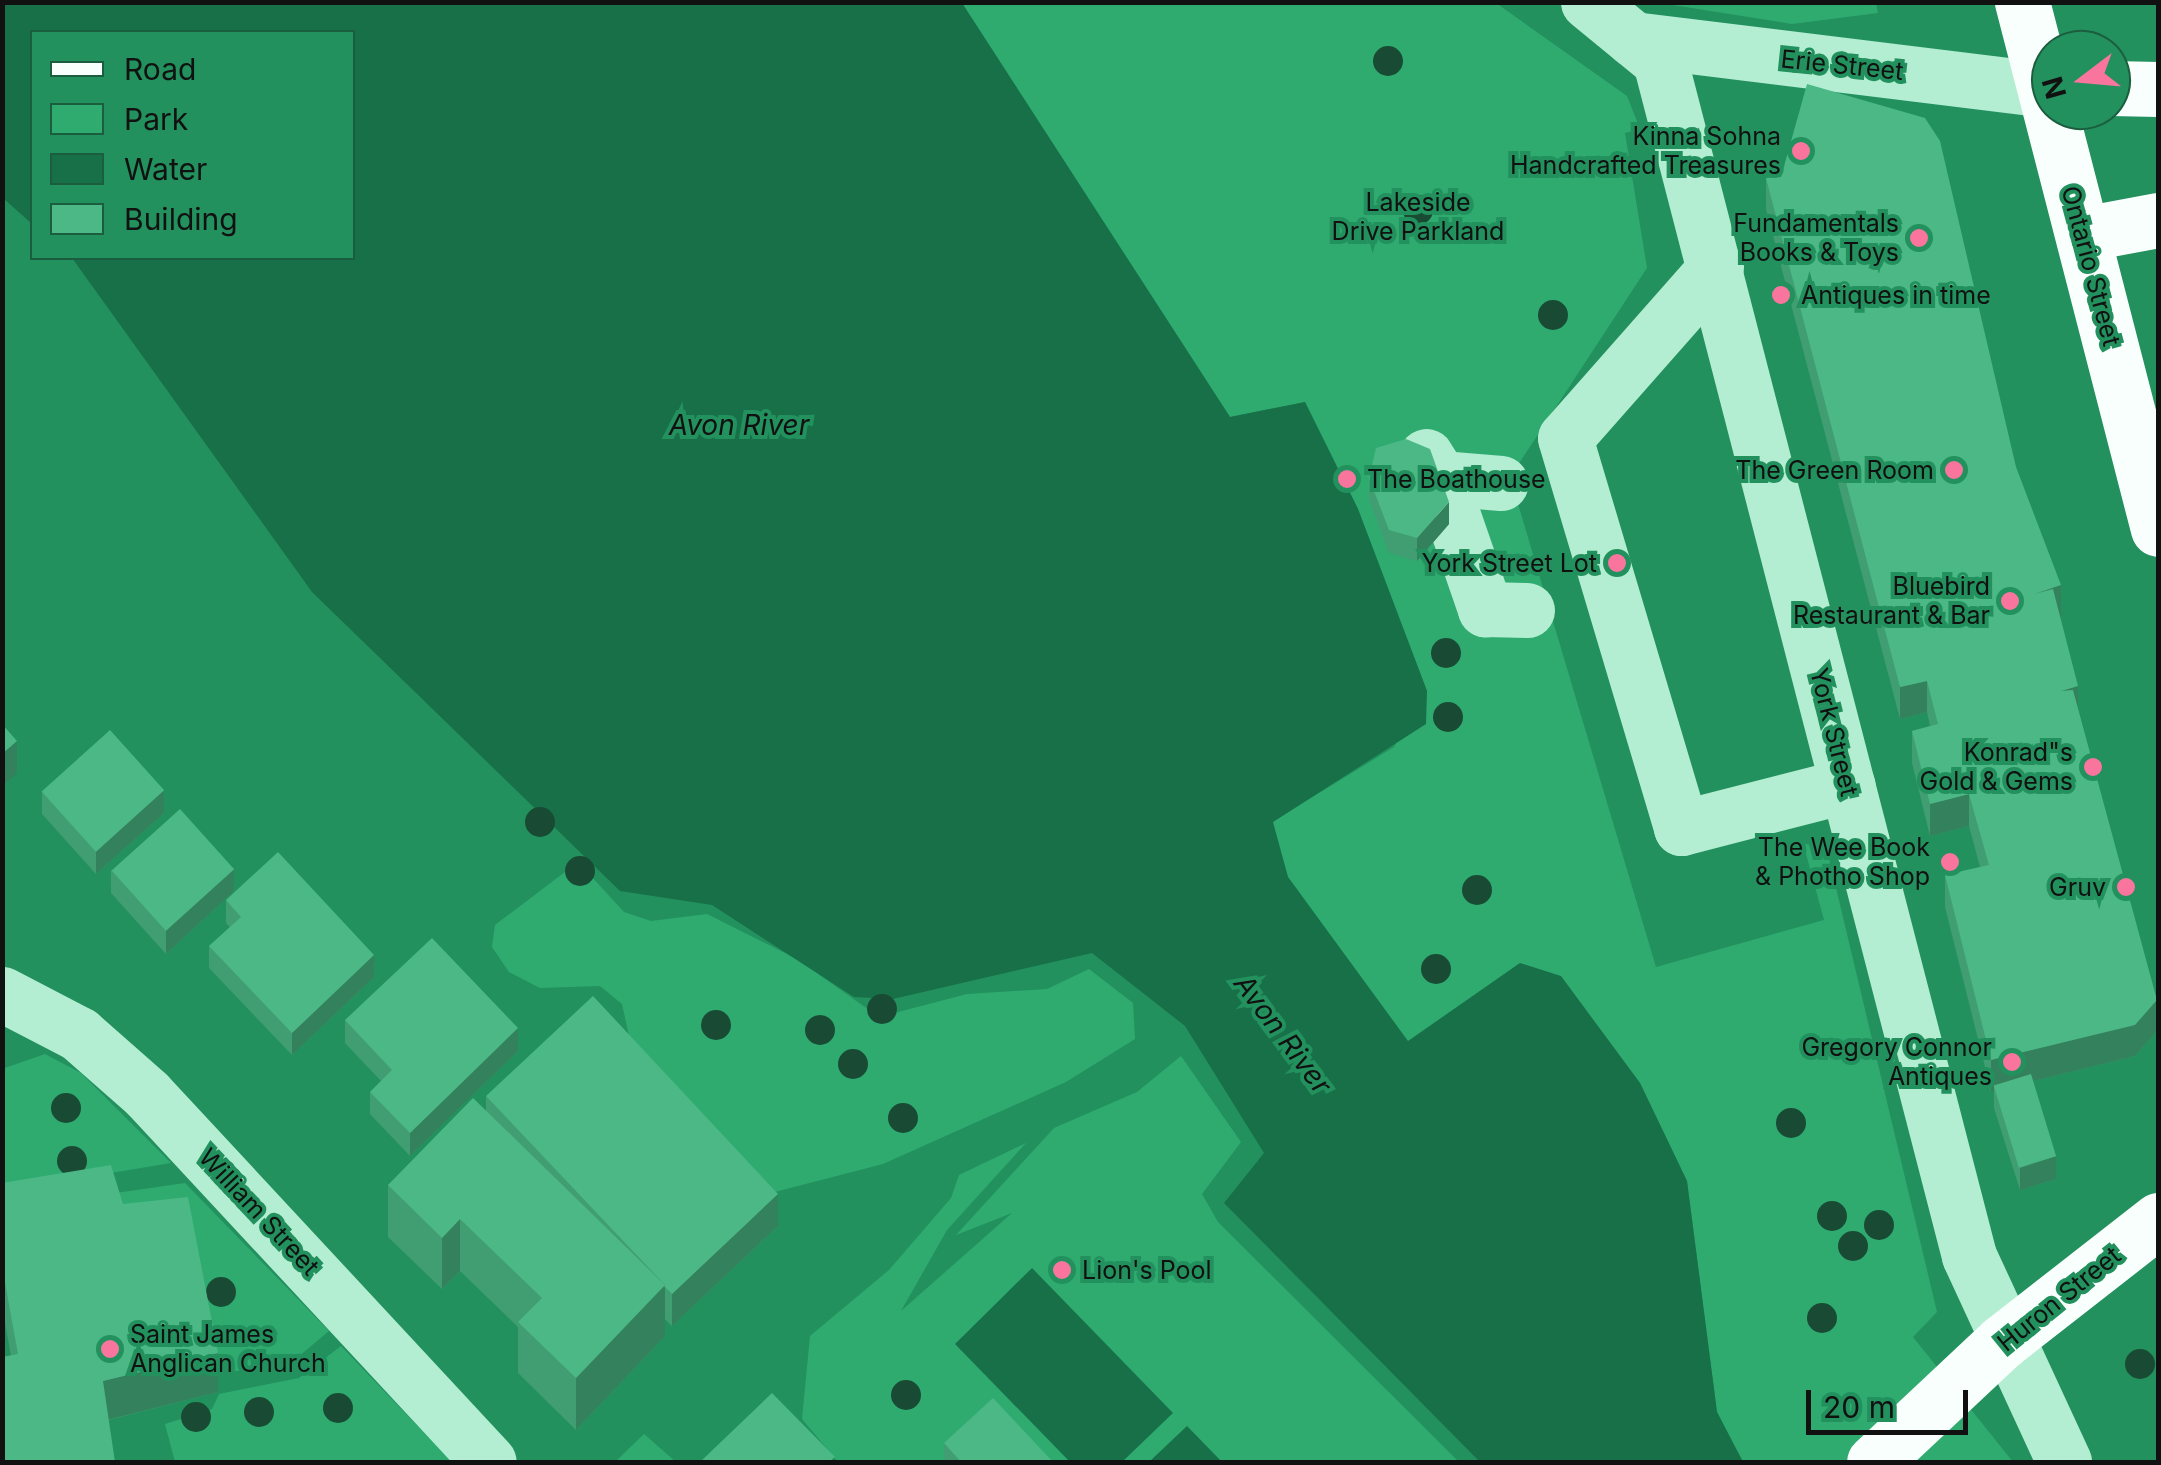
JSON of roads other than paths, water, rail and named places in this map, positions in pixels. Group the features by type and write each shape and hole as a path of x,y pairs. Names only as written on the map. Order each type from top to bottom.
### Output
{"main road":[{"name":"Ontario Street","path":"2022,2 2031,33"},
{"path":"2131,88 2158,89"},
{"name":"Ontario Street","path":"2057,130 2158,529"},
{"path":"2083,234 2158,220"},
{"name":"Huron Street","path":"1874,1462 2002,1342 2158,1220"}],"street":[{"path":"1588,2 1647,50"},
{"name":"Erie Street","path":"1647,50 2031,87"},
{"name":"York Street","path":"1647,50 1716,267 1936,1140 2002,1342 2064,1462"},
{"path":"1716,267 1565,438 1681,828 1848,784"},
{"path":"1501,483 1433,467 1485,609 1527,610"},
{"name":"William Street","path":"2,994 79,1034 147,1094 489,1462"}],"water":[{"name":"Avon River","path":"3,2 962,3 1230,417 1305,402 1358,509 1427,691 1426,724 1273,822 1288,877 1408,1041 1520,963 1561,976 1640,1083 1687,1181 1717,1412 1743,1462 1480,1462 1224,1203 1264,1153 1185,1026 1092,953 893,999 854,997 712,905 620,891 312,592 73,260 355,260 355,30 30,30 30,222 3,198"},
{"path":"1032,1268 1173,1413 1122,1462 1070,1462 955,1344"},
{"path":"1187,1426 1222,1462 1149,1462"}],"place":[{"name":"Kinna Sohna Handcrafted Treasures","path":"1801,151"},
{"name":"Fundamentals Books & Toys","path":"1919,238"},
{"name":"Antiques in time","path":"1781,295"},
{"name":"The Green Room","path":"1954,470"},
{"name":"The Boathouse","path":"1347,479"},
{"name":"York Street Lot","path":"1617,563"},
{"name":"Bluebird Restaurant & Bar","path":"2010,601"},
{"name":"Konrad\"s Gold & Gems","path":"2093,767"},
{"name":"The Wee Book & Photho Shop","path":"1950,862"},
{"name":"Gruv","path":"2126,887"},
{"name":"Gregory Connor Antiques","path":"2012,1062"},
{"name":"Lion's Pool","path":"1062,1270"},
{"name":"Saint James Anglican Church","path":"110,1349"}],"park label":[{"name":"Lakeside Drive Parkland","path":"1418,218"}]}
